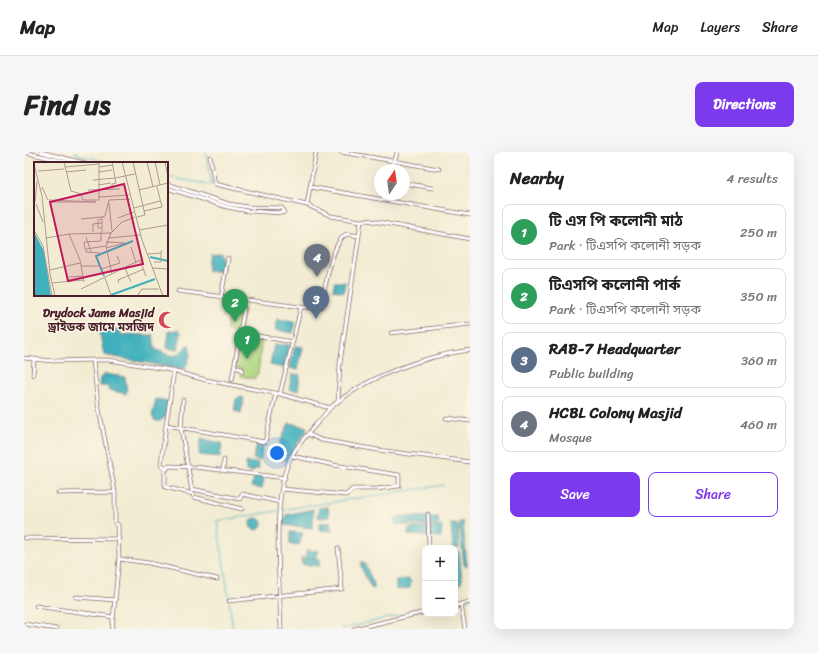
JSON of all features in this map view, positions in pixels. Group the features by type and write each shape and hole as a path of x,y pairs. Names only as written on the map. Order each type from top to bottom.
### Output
{"street":[{"path":"24,152 67,162"},
{"path":"41,152 80,162"},
{"path":"307,205 316,152"},
{"path":"341,152 439,169"},
{"path":"393,164 397,152"},
{"path":"210,157 215,184 307,205 331,216 361,221 367,220 470,238"},
{"path":"168,184 229,204 248,207 282,208 284,211 283,213 248,211 227,207 168,188"},
{"path":"410,184 432,188"},
{"path":"310,187 374,198"},
{"path":"388,200 470,215"},
{"path":"338,402 341,356 361,221"},
{"path":"178,292 301,307 321,308 326,277 340,240 347,234 359,236"},
{"path":"221,298 228,258"},
{"path":"280,394 301,307"},
{"path":"232,380 244,309"},
{"path":"391,333 470,324"},
{"path":"240,333 293,342"},
{"path":"281,629 278,569 280,502 282,489 292,456 330,408 361,387 408,365 470,350"},
{"path":"24,358 108,360 174,371 206,380 276,393 330,408"},
{"path":"34,359 34,375"},
{"path":"93,360 98,404 115,492 115,523 118,525 119,559 112,629"},
{"path":"234,368 242,369 242,372"},
{"path":"167,469 162,464 174,371"},
{"path":"166,425 265,442 276,393"},
{"path":"183,400 181,428 193,494"},
{"path":"446,418 470,421"},
{"path":"308,434 321,440 373,450 470,462"},
{"path":"282,489 346,495 353,489 377,490 398,486 399,475 334,465 292,456"},
{"path":"223,470 224,460"},
{"path":"242,509 194,497 193,494 165,487 165,470 172,466 187,466 285,478"},
{"path":"192,489 240,499 242,494 280,502"},
{"path":"58,493 115,492"},
{"path":"428,514 429,545"},
{"path":"24,538 118,539"},
{"path":"229,601 342,590 338,548"},
{"path":"119,559 149,563 217,579"},
{"path":"76,597 116,600"},
{"path":"465,629 460,604 470,602"},
{"path":"36,606 113,617"},
{"path":"354,629 367,628 422,613"},
{"path":"24,624 57,629"}],"green space":[{"path":"231,308 244,309 240,333 226,330"},
{"path":"240,333 262,338 258,374 256,374 255,379 241,376 242,369 234,368"}],"water":[{"path":"220,252 223,271 208,271 207,263 210,254"},
{"path":"335,282 345,282 344,292 333,290"},
{"path":"278,319 296,322 293,333 275,330"},
{"path":"111,328 119,330 122,335 153,335 155,349 172,355 179,354 186,346 189,345 190,355 184,370 104,355 99,329"},
{"path":"178,330 181,332 178,350 167,348 169,331"},
{"path":"274,344 290,345 285,368 270,365"},
{"path":"295,346 303,347 298,370 290,368"},
{"path":"105,374 125,377 126,394 109,390 107,386 99,386 100,378"},
{"path":"292,374 300,375 298,391 289,389"},
{"path":"241,397 244,398 241,413 234,411 236,399"},
{"path":"156,399 168,401 165,417 160,421 155,421 152,416"},
{"path":"289,423 307,427 306,432 286,460 274,460 274,454"},
{"path":"201,439 222,443 220,457 199,455"},
{"path":"257,444 263,445 260,461 253,459"},
{"path":"246,462 258,463 259,469 255,469 253,472 246,471"},
{"path":"255,475 264,477 262,489 251,487"},
{"path":"328,507 329,517 317,517 319,508"},
{"path":"313,509 313,528 283,525 286,515"},
{"path":"399,516 438,517 439,523 437,525 395,524 394,520"},
{"path":"254,518 258,518 262,524 258,530 254,530 250,526 250,522"},
{"path":"331,522 333,531 319,530 319,523"},
{"path":"459,522 463,522 467,566 464,565"},
{"path":"451,523 456,523 458,526 459,548 458,545 453,545"},
{"path":"442,526 441,537 408,535 409,528"},
{"path":"290,532 303,533 301,539 298,539 298,542 301,542 299,545 290,544"},
{"path":"306,550 318,551 317,558 320,559 319,566 302,564 301,558 315,558 306,557"},
{"path":"458,552 462,580 458,583"},
{"path":"361,562 364,562 374,584 374,589 371,588 361,567"},
{"path":"409,579 411,581 410,588 396,590 396,580"}],"waterway":[{"path":"75,152 80,155 105,162"},
{"path":"168,177 212,185 206,152"},
{"path":"281,510 444,485"},
{"path":"229,599 217,521 278,511"},
{"path":"458,602 470,599"},
{"path":"229,602 233,629"},
{"path":"341,629 422,610"}],"place":[{"name":"HCBL Colony Masjid","path":"317,277"},
{"name":"RAB-7 Headquarter","path":"316,319"},
{"name":"Drydock Jame Masjid ড্রাইডক জামে মসজিদ","path":"167,320"},
{"name":"টিএসপি কলোনী পার্ক","path":"235,322"},
{"name":"টি এস পি কলোনী মাঠ","path":"247,359"}]}
